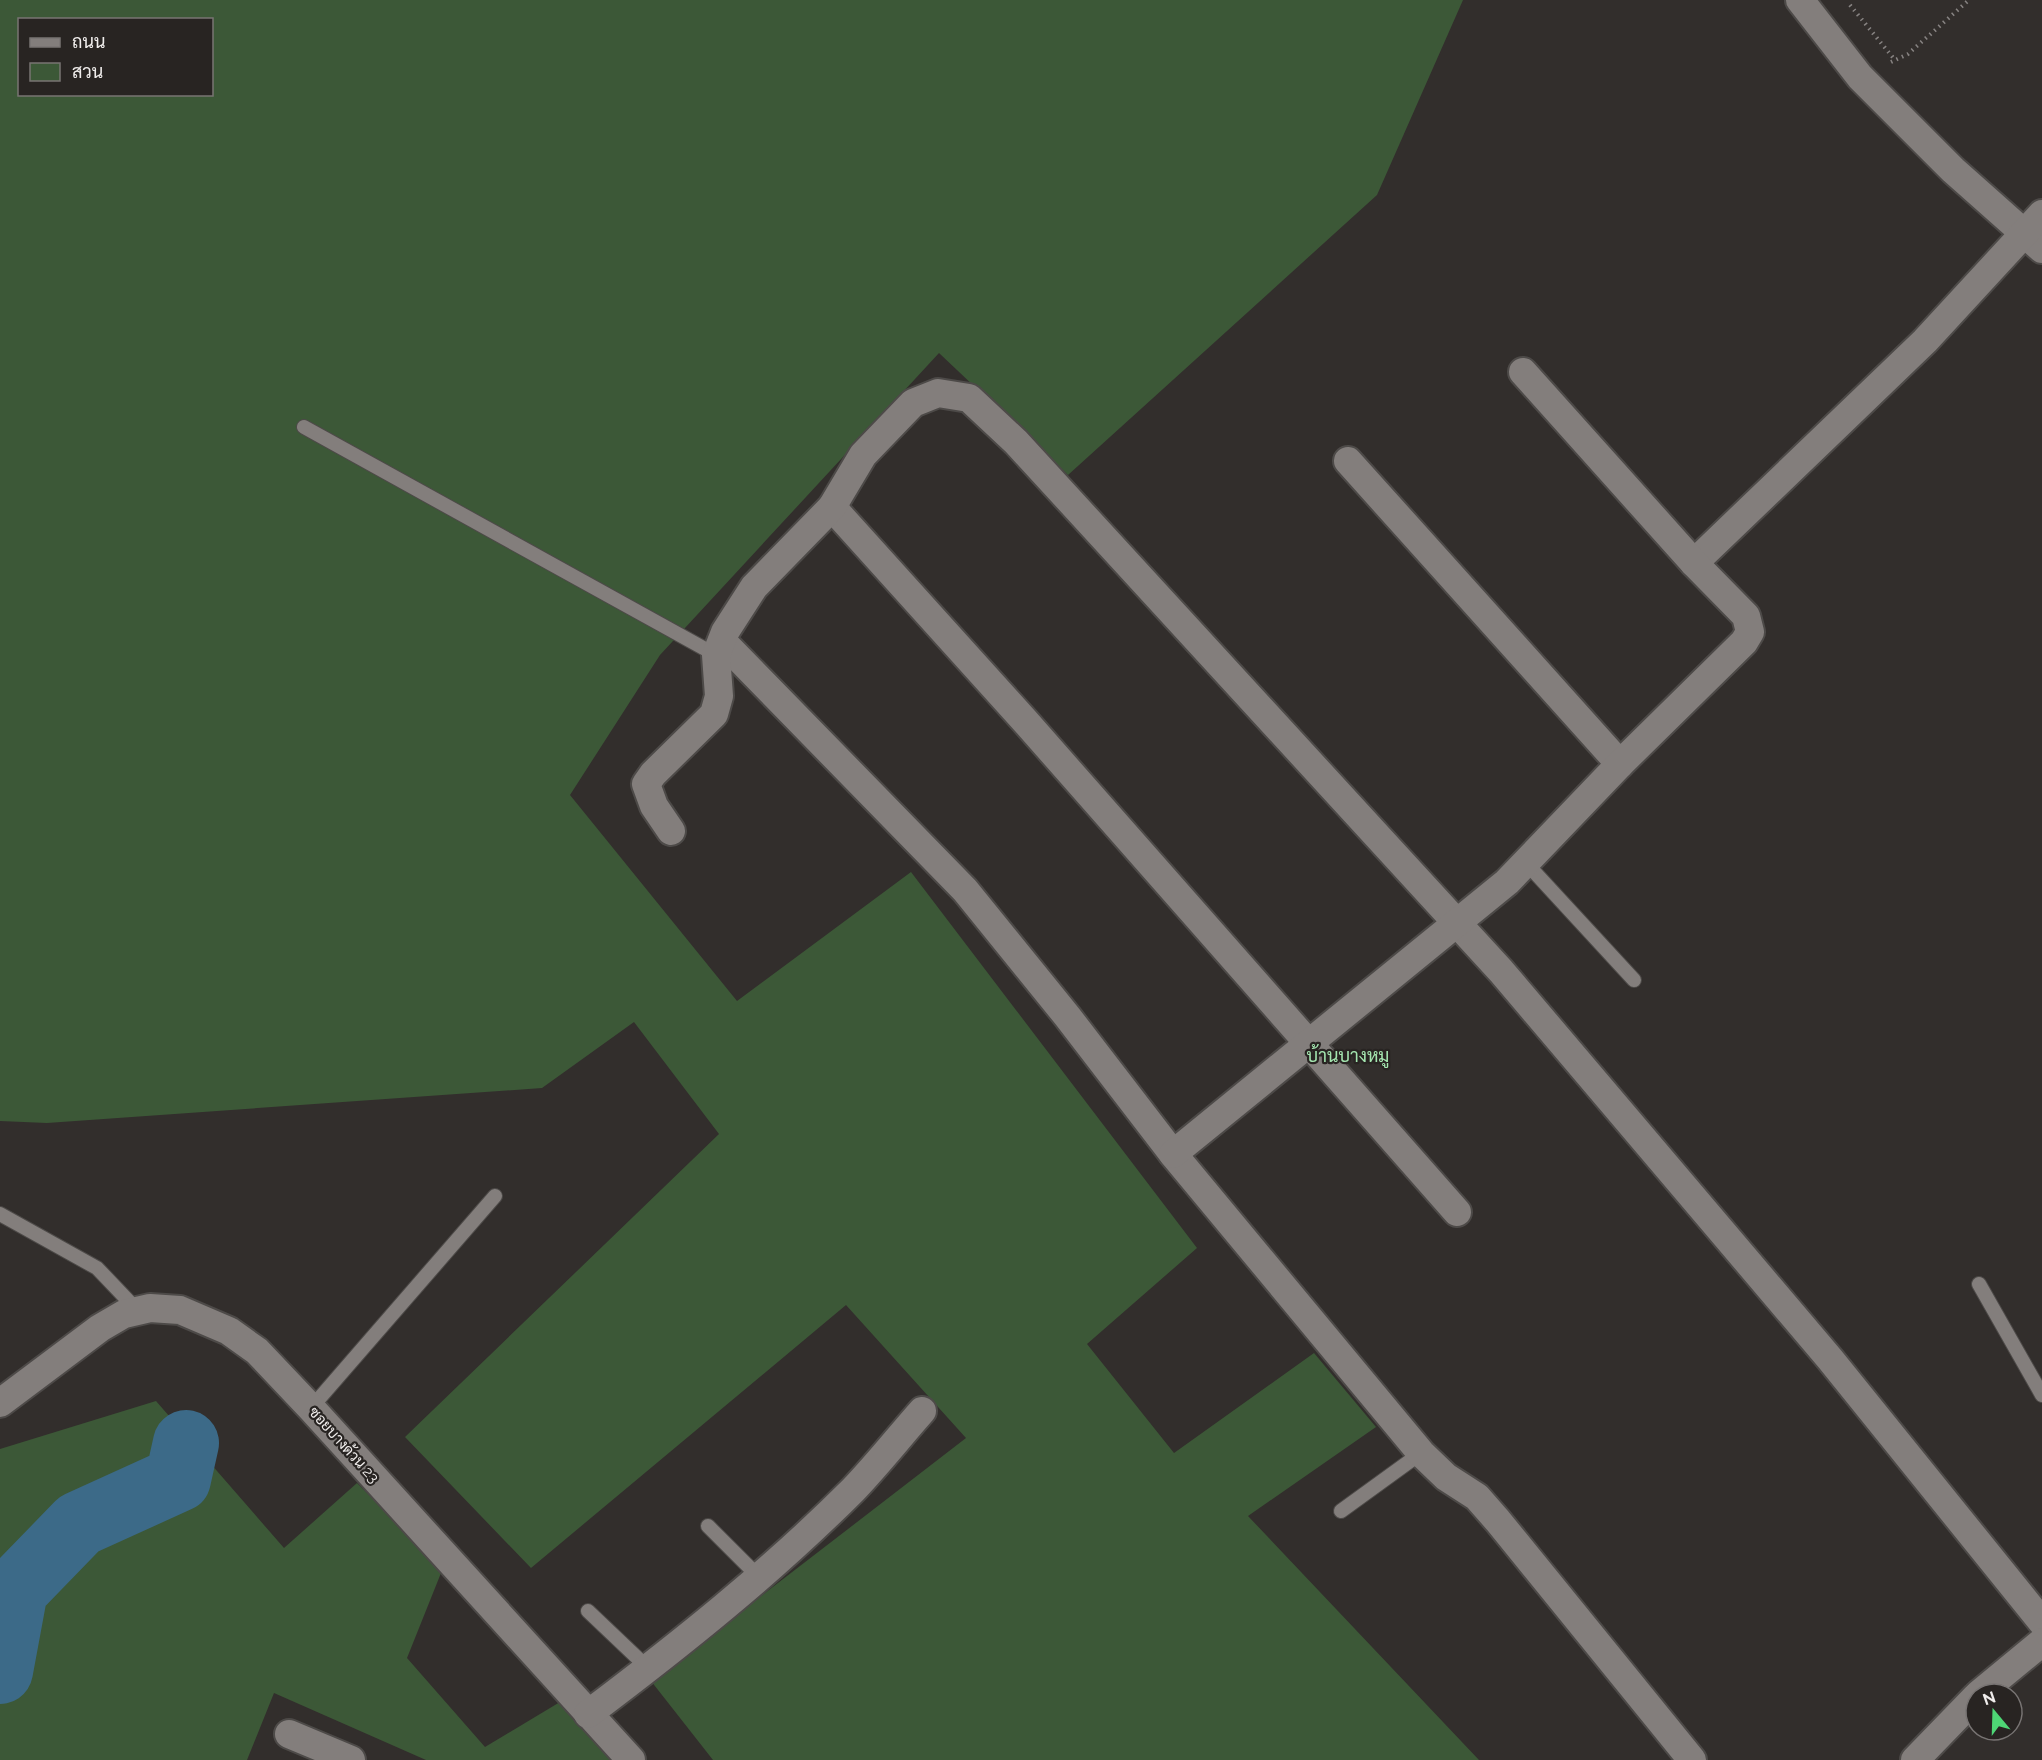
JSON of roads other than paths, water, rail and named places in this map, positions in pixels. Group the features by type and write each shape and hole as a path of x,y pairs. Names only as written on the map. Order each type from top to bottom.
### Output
{"street":[{"path":"1694,563 2036,232 1953,170 1860,77 1800,0"},
{"path":"1173,1154 1463,920 1517,873 1620,764 1744,642 1750,632 1746,616 1694,563 1523,372"},
{"path":"671,831 654,806 646,784 653,774 714,714 719,696 719,648 754,587 832,507 863,455 913,403 938,393 969,398 1016,442 1463,920 1501,971 1822,1350 2042,1622"},
{"path":"1348,461 1620,764"},
{"path":"832,507 1025,721 1457,1212"},
{"path":"719,648 965,890 1067,1016 1173,1154 1421,1453 1446,1477 1477,1497 1692,1760"},
{"name":"ซอยบางด้วน 23","path":"0,1403 100,1328 124,1314 150,1308 180,1310 229,1331 257,1350 631,1760"},
{"path":"588,1714 760,1578 854,1489 922,1411"},
{"path":"1993,1682 2042,1642"},
{"path":"1915,1760 1964,1709"},
{"path":"289,1734 351,1760"}],"lane":[{"path":"304,427 719,648"},
{"path":"1517,873 1634,980"},
{"path":"311,1408 495,1196"},
{"path":"0,1214 97,1268 138,1311"},
{"path":"1979,1284 2042,1395"},
{"path":"1341,1512 1421,1453"},
{"path":"708,1526 760,1578"},
{"path":"588,1611 648,1668"}],"waterway":[{"path":"0,1671 15,1590 79,1524 178,1479 186,1443"}],"district":[{"name":"บ้านบางหมู","path":"1348,1055"}]}
